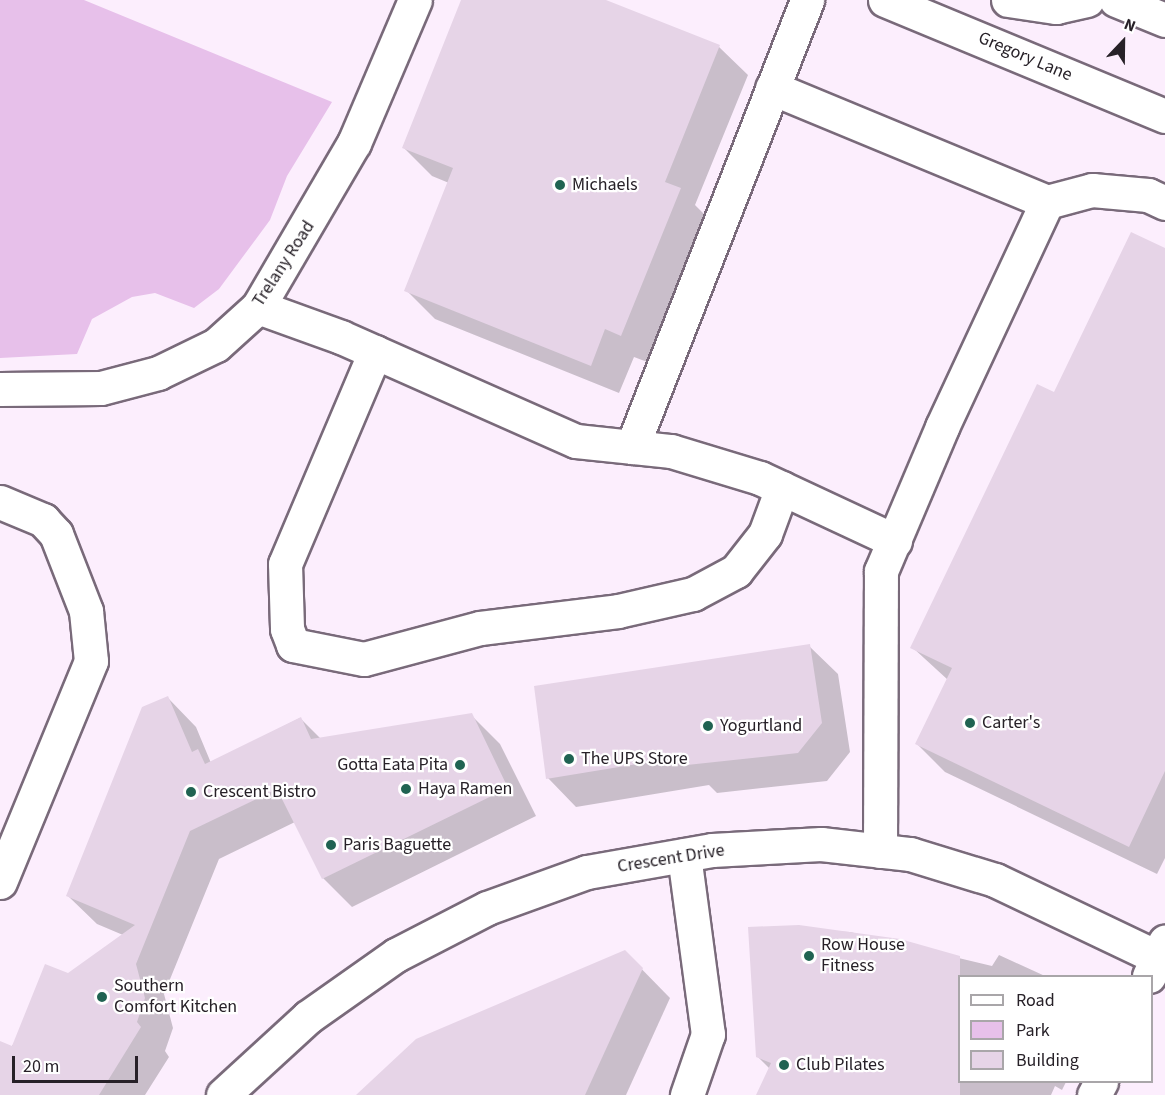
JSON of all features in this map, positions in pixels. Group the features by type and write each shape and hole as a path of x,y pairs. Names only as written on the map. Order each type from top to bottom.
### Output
{"street":[{"name":"Trelany Road","path":"0,389 101,388 158,373 216,345 258,306 354,143 415,0"},
{"path":"632,447 807,0"},
{"name":"Gregory Lane","path":"885,0 1165,116"},
{"path":"1008,0 1056,7 1087,0"},
{"path":"1116,0 1165,20"},
{"path":"772,88 1047,202 1092,190 1148,195 1165,203"},
{"path":"880,851 881,571 992,314 1047,202"},
{"path":"258,306 375,352 576,441 671,451 782,488 895,541"},
{"path":"375,352 285,564 287,629 293,645 364,659 480,628 618,611 693,594 736,571 765,534 782,488"},
{"path":"0,502 43,520 56,534 86,611 91,661 0,882"},
{"name":"Crescent Drive","path":"223,1095 308,1017 417,944 487,908 586,872 684,855 821,844 910,854 995,880 1160,959"},
{"path":"684,855 708,1034 687,1095"}],"green space":[{"path":"0,0 84,0 332,102 287,176 270,220 219,289 194,308 155,293 132,297 92,319 77,354 0,358"}],"building":[{"name":"Michaels","path":"461,0 606,0 720,45 665,182 681,188 621,336 605,329 591,366 404,291 453,168 402,148"},
{"path":"1131,232 1165,248 1165,771 1129,847 915,744 952,668 910,648 1037,384 1054,392"},
{"path":"810,644 822,723 798,753 687,765 686,756 546,779 534,686"},
{"path":"168,696 192,752 198,749 205,764 301,717 311,739 472,713 508,788 322,879 277,789 190,831 136,964 145,998 137,1022 141,1027 99,1095 0,1095 0,1041 12,1046 45,964 68,973 135,925 66,896 142,707"},
{"path":"799,925 900,939 960,956 958,1083 960,1083 960,1095 756,1095 771,1063 756,1057 748,927"},
{"path":"625,950 643,968 585,1095 356,1095 416,1039"}],"place":[{"name":"Michaels","path":"560,185"},
{"name":"Carter's","path":"970,723"},
{"name":"Yogurtland","path":"708,726"},
{"name":"The UPS Store","path":"569,759"},
{"name":"Gotta Eata Pita","path":"460,765"},
{"name":"Haya Ramen","path":"406,789"},
{"name":"Crescent Bistro","path":"191,792"},
{"name":"Paris Baguette","path":"331,845"},
{"name":"Row House Fitness","path":"809,956"},
{"name":"Southern Comfort Kitchen","path":"102,997"},
{"name":"Club Pilates","path":"784,1065"}]}
